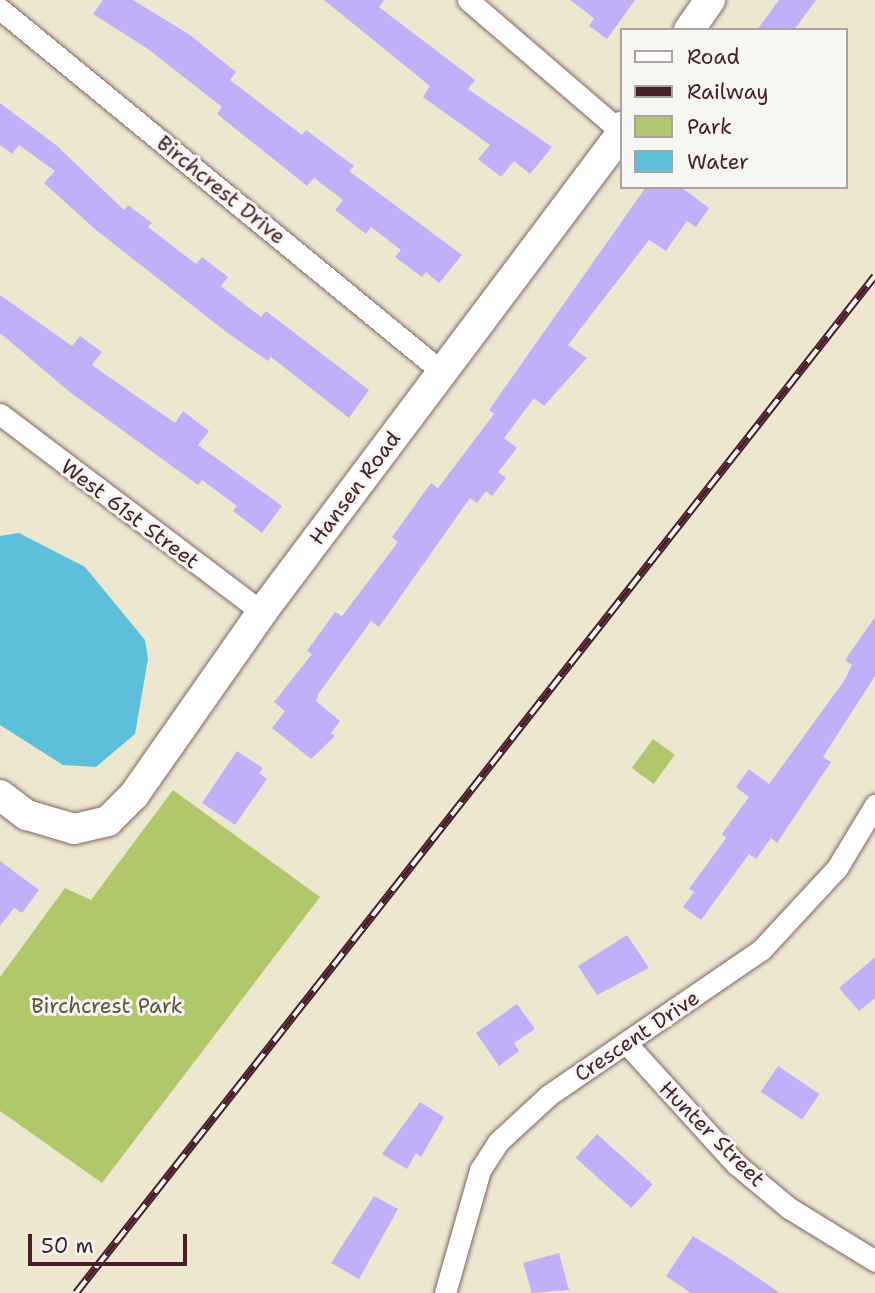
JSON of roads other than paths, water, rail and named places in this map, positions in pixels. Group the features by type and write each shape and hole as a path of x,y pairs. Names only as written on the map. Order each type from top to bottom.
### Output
{"street":[{"path":"468,0 620,128"},
{"path":"690,28 710,0"},
{"name":"Birchcrest Drive","path":"0,9 441,372"},
{"name":"Hansen Road","path":"0,794 27,816 74,829 108,821 134,795 262,612 620,135"},
{"name":"West 61st Street","path":"0,414 262,612"},
{"name":"Crescent Drive","path":"445,1293 480,1170 498,1142 522,1116 761,950 837,868 875,806"},
{"name":"Hunter Street","path":"626,1044 736,1164 789,1208 875,1261"}],"water":[{"path":"19,533 85,567 145,640 148,659 135,734 96,767 63,765 0,725 0,536"}],"railway":[{"path":"76,1293 875,276"}],"park label":[{"name":"Birchcrest Park","path":"107,1006"}]}
